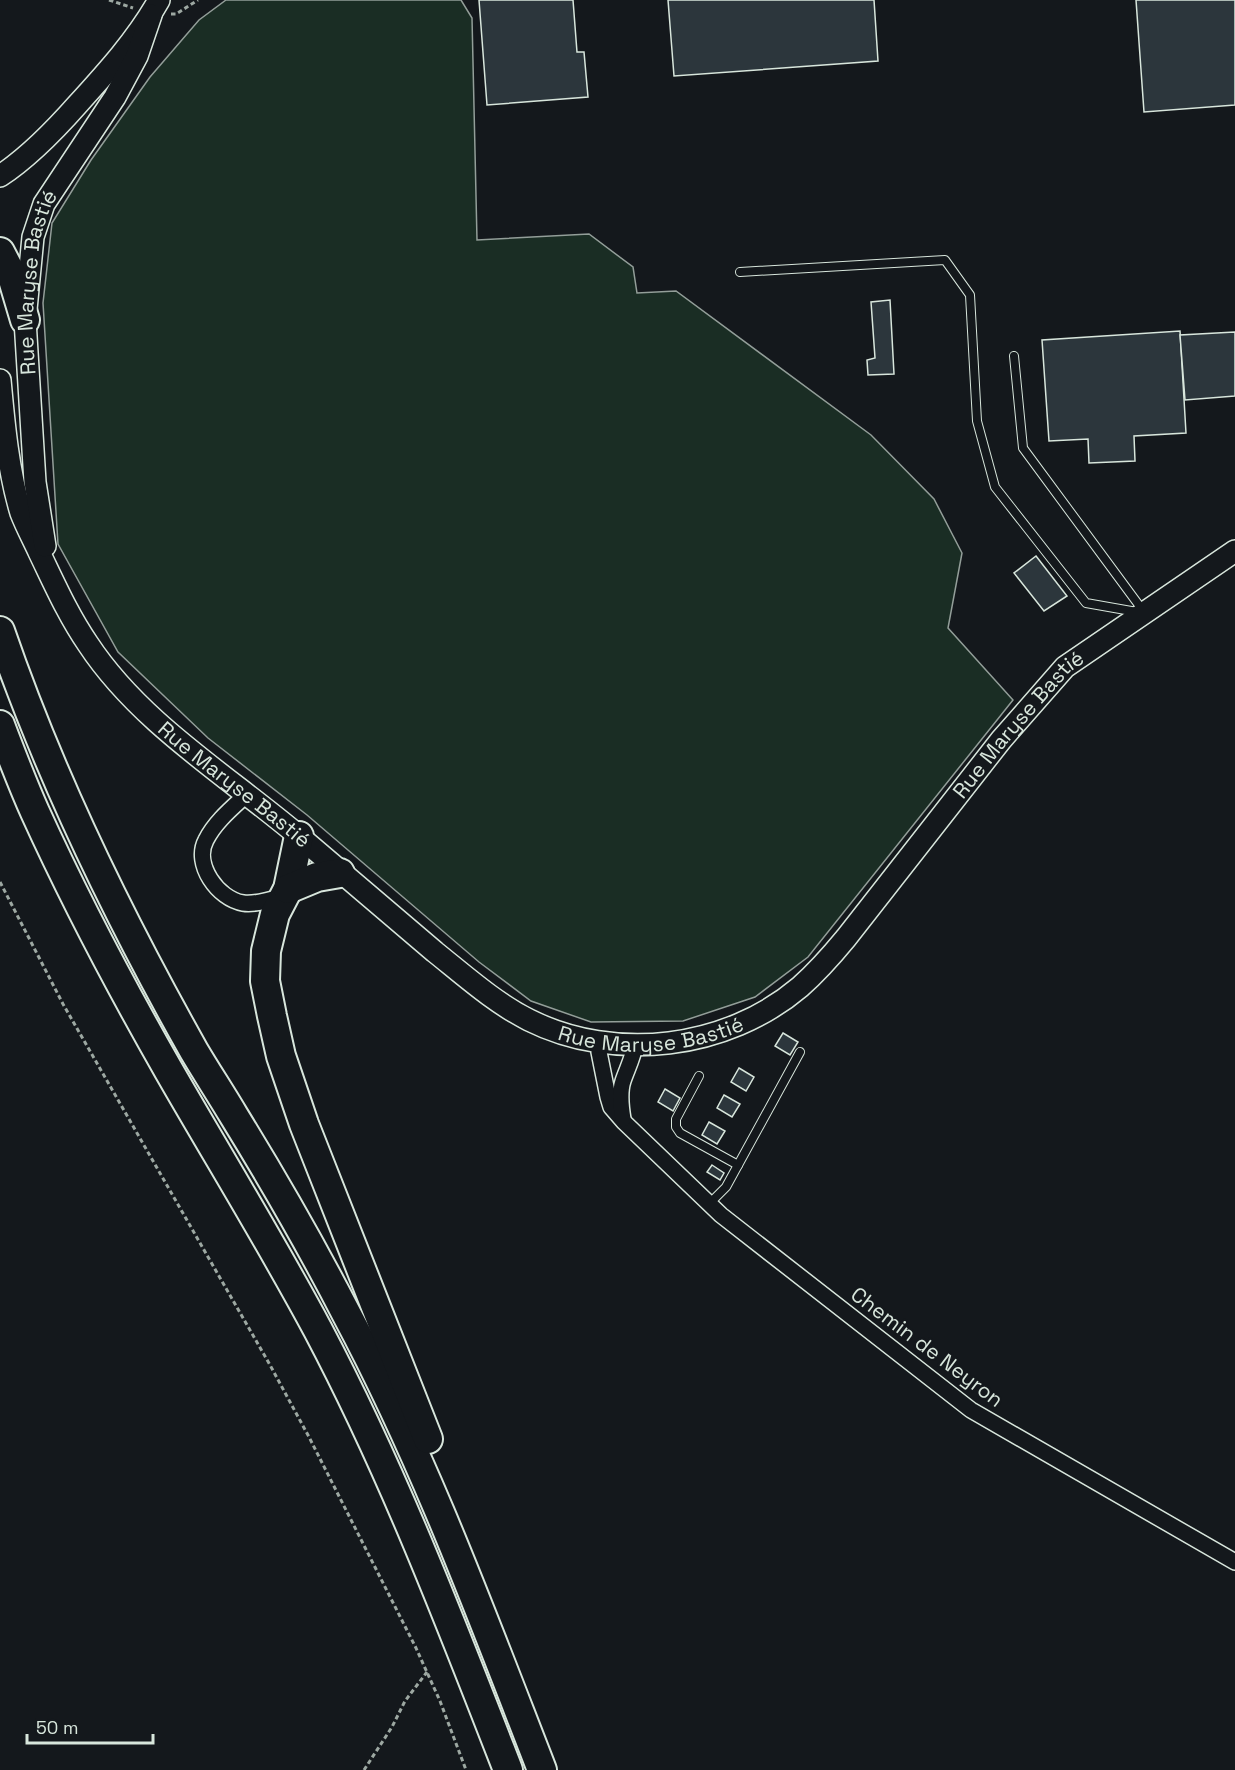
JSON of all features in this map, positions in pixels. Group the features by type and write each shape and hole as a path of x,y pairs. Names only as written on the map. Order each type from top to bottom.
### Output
{"highway":[{"path":"0,252 11,273 25,320"},
{"path":"0,631 14,673 60,787 102,877 196,1053 294,1218 357,1334 421,1466 542,1770"},
{"path":"0,725 34,809"},
{"path":"0,745 72,889 170,1072 319,1331 375,1444 430,1570 508,1770"},
{"path":"299,836 286,892 275,914 270,932 266,966 268,997 281,1056 326,1182 484,1582 479,1608"},
{"path":"286,892 317,877 340,873"}],"main road":[{"path":"0,176 14,167 51,133 99,81 155,7"},
{"name":"Rue Maryse Bastié","path":"51,578 35,482 25,320 33,237 44,204 115,98 137,56 155,7"},
{"name":"Rue Maryse Bastié","path":"0,380 7,446 21,514 51,578 86,642 121,686 138,704 461,973 527,1019 568,1035 601,1042 635,1045 667,1044 724,1030 774,1006 799,988 846,938 1001,740 1065,667 1235,551"}],"street":[{"path":"246,795 219,822 205,842 203,862 210,879 222,894 243,903 263,901 286,892"},
{"name":"Chemin de Neyron","path":"601,1042 599,1052 611,1107 721,1215 971,1410 1235,1562"},
{"path":"624,1122 620,1102 622,1083 634,1055 635,1045"}],"lane":[{"path":"740,272 945,260 970,295 977,421 995,487 1086,603 1144,613"},
{"path":"1014,356 1023,448 1144,613"},
{"path":"709,1204 726,1187 800,1052"},
{"path":"699,1076 676,1119 676,1127 680,1133 738,1165"}],"path":[{"path":"109,0 155,7"},
{"path":"0,882 63,1004 276,1375 342,1499 427,1672 466,1770"},
{"path":"364,1770 392,1728 405,1701 427,1672"}],"green space":[{"path":"226,0 461,0 472,18 477,240 589,234 633,267 637,293 676,291 871,435 934,499 962,553 948,628 1013,700 808,957 755,997 683,1021 591,1022 531,1001 479,962 307,815 208,738 118,652 58,544 43,303 52,223 91,160 150,77 199,20"}],"building":[{"path":"479,0 573,0 577,52 584,52 588,97 487,105"},
{"path":"668,0 874,0 878,61 674,76"},
{"path":"1136,0 1235,0 1235,105 1144,112"},
{"path":"890,300 894,374 868,375 867,360 875,358 871,302"},
{"path":"1180,331 1186,433 1134,436 1135,461 1089,463 1088,439 1049,441 1042,340"},
{"path":"1235,332 1235,396 1185,400 1180,335"},
{"path":"1036,556 1067,596 1044,611 1014,573"},
{"path":"783,1033 798,1042 790,1055 775,1046"},
{"path":"739,1068 754,1077 746,1091 731,1082"},
{"path":"665,1089 680,1098 673,1111 658,1102"},
{"path":"724,1095 740,1104 732,1117 717,1108"},
{"path":"709,1122 725,1131 717,1144 702,1135"},
{"path":"712,1165 724,1173 720,1180 707,1172"}]}
